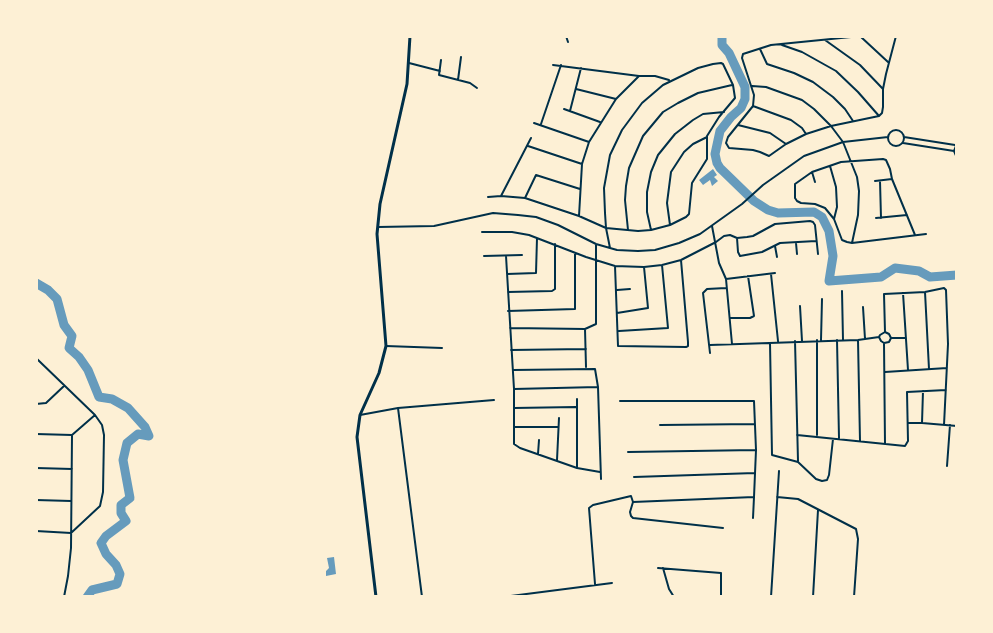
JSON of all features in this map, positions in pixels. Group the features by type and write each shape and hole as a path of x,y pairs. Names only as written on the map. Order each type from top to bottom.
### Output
{"main road":[{"path":"376,597 357,437 360,415 379,374 386,346 378,264 378,227 380,204 397,133 409,63 410,36"}],"street":[{"path":"566,36 568,42"},
{"path":"888,62 861,36 771,45 742,55 754,95 753,106 728,137 726,143 728,148 753,150 769,156 786,144 806,134 831,126 879,116 884,107 884,89 888,62 896,36"},
{"path":"825,40 860,64 884,89"},
{"path":"781,45 802,52 836,71 879,116"},
{"path":"760,49 767,64 813,82 833,97 854,122"},
{"path":"458,80 461,57"},
{"path":"442,60 439,75 470,83 478,88"},
{"path":"409,63 440,71"},
{"path":"610,248 606,228 605,177 610,155 616,141 636,111 663,85 698,68 721,63 725,66 733,85 735,98 708,136 692,144 684,152 672,172 668,187 667,203 670,225"},
{"path":"553,65 639,76 655,76 670,81"},
{"path":"541,124 561,65"},
{"path":"570,111 581,68"},
{"path":"579,216 582,164 589,142 616,99 639,76"},
{"path":"628,230 626,186 630,168 643,136 664,112 678,103 698,94 733,85"},
{"path":"751,86 766,87 802,100 831,126 843,142 857,177 859,192 858,216 852,242"},
{"path":"576,89 616,99"},
{"path":"753,106 791,120 802,128 806,134"},
{"path":"564,109 600,122"},
{"path":"650,230 646,212 647,192 651,172 658,155 675,134 694,120 704,114 724,112"},
{"path":"534,123 589,142"},
{"path":"738,125 770,133 786,144"},
{"path":"904,136 903,142 899,146 894,146 889,142 888,137 891,132 896,130 904,136 956,144 954,151 957,158"},
{"path":"488,197 525,198 579,216 606,228 638,231 670,225 688,216 692,183 707,159 708,136"},
{"path":"378,227 434,226 493,213 536,217 558,225 596,244 610,248 638,251 667,247 689,239 712,226 747,200 763,185 804,156 843,142 888,137"},
{"path":"500,196 531,138"},
{"path":"903,142 954,151"},
{"path":"528,146 582,164"},
{"path":"915,235 886,160 850,160 812,172 795,184 795,198 801,203 814,204 824,208 834,219 842,240 852,242 926,234"},
{"path":"830,166 837,207 834,219"},
{"path":"812,172 815,182"},
{"path":"525,198 536,175 580,189"},
{"path":"875,181 892,179"},
{"path":"880,181 881,218"},
{"path":"876,218 907,215"},
{"path":"482,232 512,232 537,238 615,266 644,268 662,266 680,260 727,235 737,238 753,236 775,224 810,221 815,225 818,254"},
{"path":"712,226 719,263 726,279 732,344"},
{"path":"507,274 536,273 537,238"},
{"path":"737,238 740,256 762,252 780,243 816,241"},
{"path":"796,243 797,254"},
{"path":"508,292 552,291 555,289 555,244"},
{"path":"509,328 585,330 596,324 596,244"},
{"path":"775,246 778,256"},
{"path":"508,311 575,308 575,253"},
{"path":"484,256 522,255"},
{"path":"506,256 514,389 515,446 577,468 600,472"},
{"path":"615,266 617,343 620,347 688,346 680,260"},
{"path":"618,330 668,328 662,266"},
{"path":"617,313 648,308 644,268"},
{"path":"726,279 775,273"},
{"path":"771,274 778,342"},
{"path":"730,318 750,318 754,316 748,276"},
{"path":"710,353 703,293 706,289 727,288"},
{"path":"885,332 884,294 926,292 944,288 946,290 948,344 944,425"},
{"path":"617,290 630,289"},
{"path":"842,291 843,340"},
{"path":"903,292 908,370"},
{"path":"926,292 929,369"},
{"path":"822,299 822,340"},
{"path":"800,306 802,341"},
{"path":"863,307 864,339"},
{"path":"585,330 586,368"},
{"path":"710,345 858,340 879,338 885,332"},
{"path":"885,332 891,338"},
{"path":"879,338 884,343 886,444"},
{"path":"891,338 906,338"},
{"path":"884,343 889,342 891,338"},
{"path":"816,340 816,436"},
{"path":"837,340 839,439"},
{"path":"858,340 860,441"},
{"path":"795,341 798,462"},
{"path":"770,343 772,453 774,456 798,462 816,479 827,480 833,440"},
{"path":"386,346 442,348"},
{"path":"511,350 586,349"},
{"path":"36,358 95,415 102,425 104,435 103,501 100,506 71,533 36,531"},
{"path":"512,370 586,368 597,370 601,479"},
{"path":"885,372 947,368"},
{"path":"36,404 46,404 64,385"},
{"path":"514,389 598,387"},
{"path":"797,435 905,446 908,441 907,392 946,390"},
{"path":"922,423 923,391"},
{"path":"577,399 577,468"},
{"path":"360,415 398,408 494,400"},
{"path":"620,401 752,400 755,403 756,450 753,518"},
{"path":"514,408 576,407"},
{"path":"398,408 422,597"},
{"path":"36,434 72,435 95,415"},
{"path":"557,461 559,418"},
{"path":"908,423 957,426"},
{"path":"660,425 755,424"},
{"path":"947,466 950,425"},
{"path":"514,427 558,427"},
{"path":"64,597 68,576 71,533 72,435"},
{"path":"538,454 539,440"},
{"path":"628,452 756,450"},
{"path":"36,468 72,468"},
{"path":"771,597 779,471"},
{"path":"634,477 754,473"},
{"path":"595,584 590,506 631,496 633,502 630,512 634,518 723,528"},
{"path":"633,502 754,497"},
{"path":"777,497 798,499 852,527 857,532 854,597"},
{"path":"36,500 71,500"},
{"path":"813,597 818,510"},
{"path":"658,568 721,573 721,597"},
{"path":"663,568 669,589 674,597"},
{"path":"503,597 595,584 612,584"}],"water":[{"path":"713,169 717,175 714,177 718,181 712,186 710,180 703,185 699,180"},
{"path":"334,557 336,574 326,576 326,571 329,568 327,558"}],"waterway":[{"path":"722,36 722,45 729,53 745,87 745,99 741,108 720,131 715,154 717,163 754,201 768,210 778,213 814,212 822,217 829,231 833,256 829,281 881,277 895,268 919,271 930,277 957,275"},
{"path":"36,283 48,290 57,299 64,325 72,336 69,348 79,357 88,370 99,397 112,399 128,408 145,427 149,436 138,434 127,443 123,460 130,498 121,505 121,513 126,521 106,536 101,543 120,574 117,584 92,590 87,597"}]}
